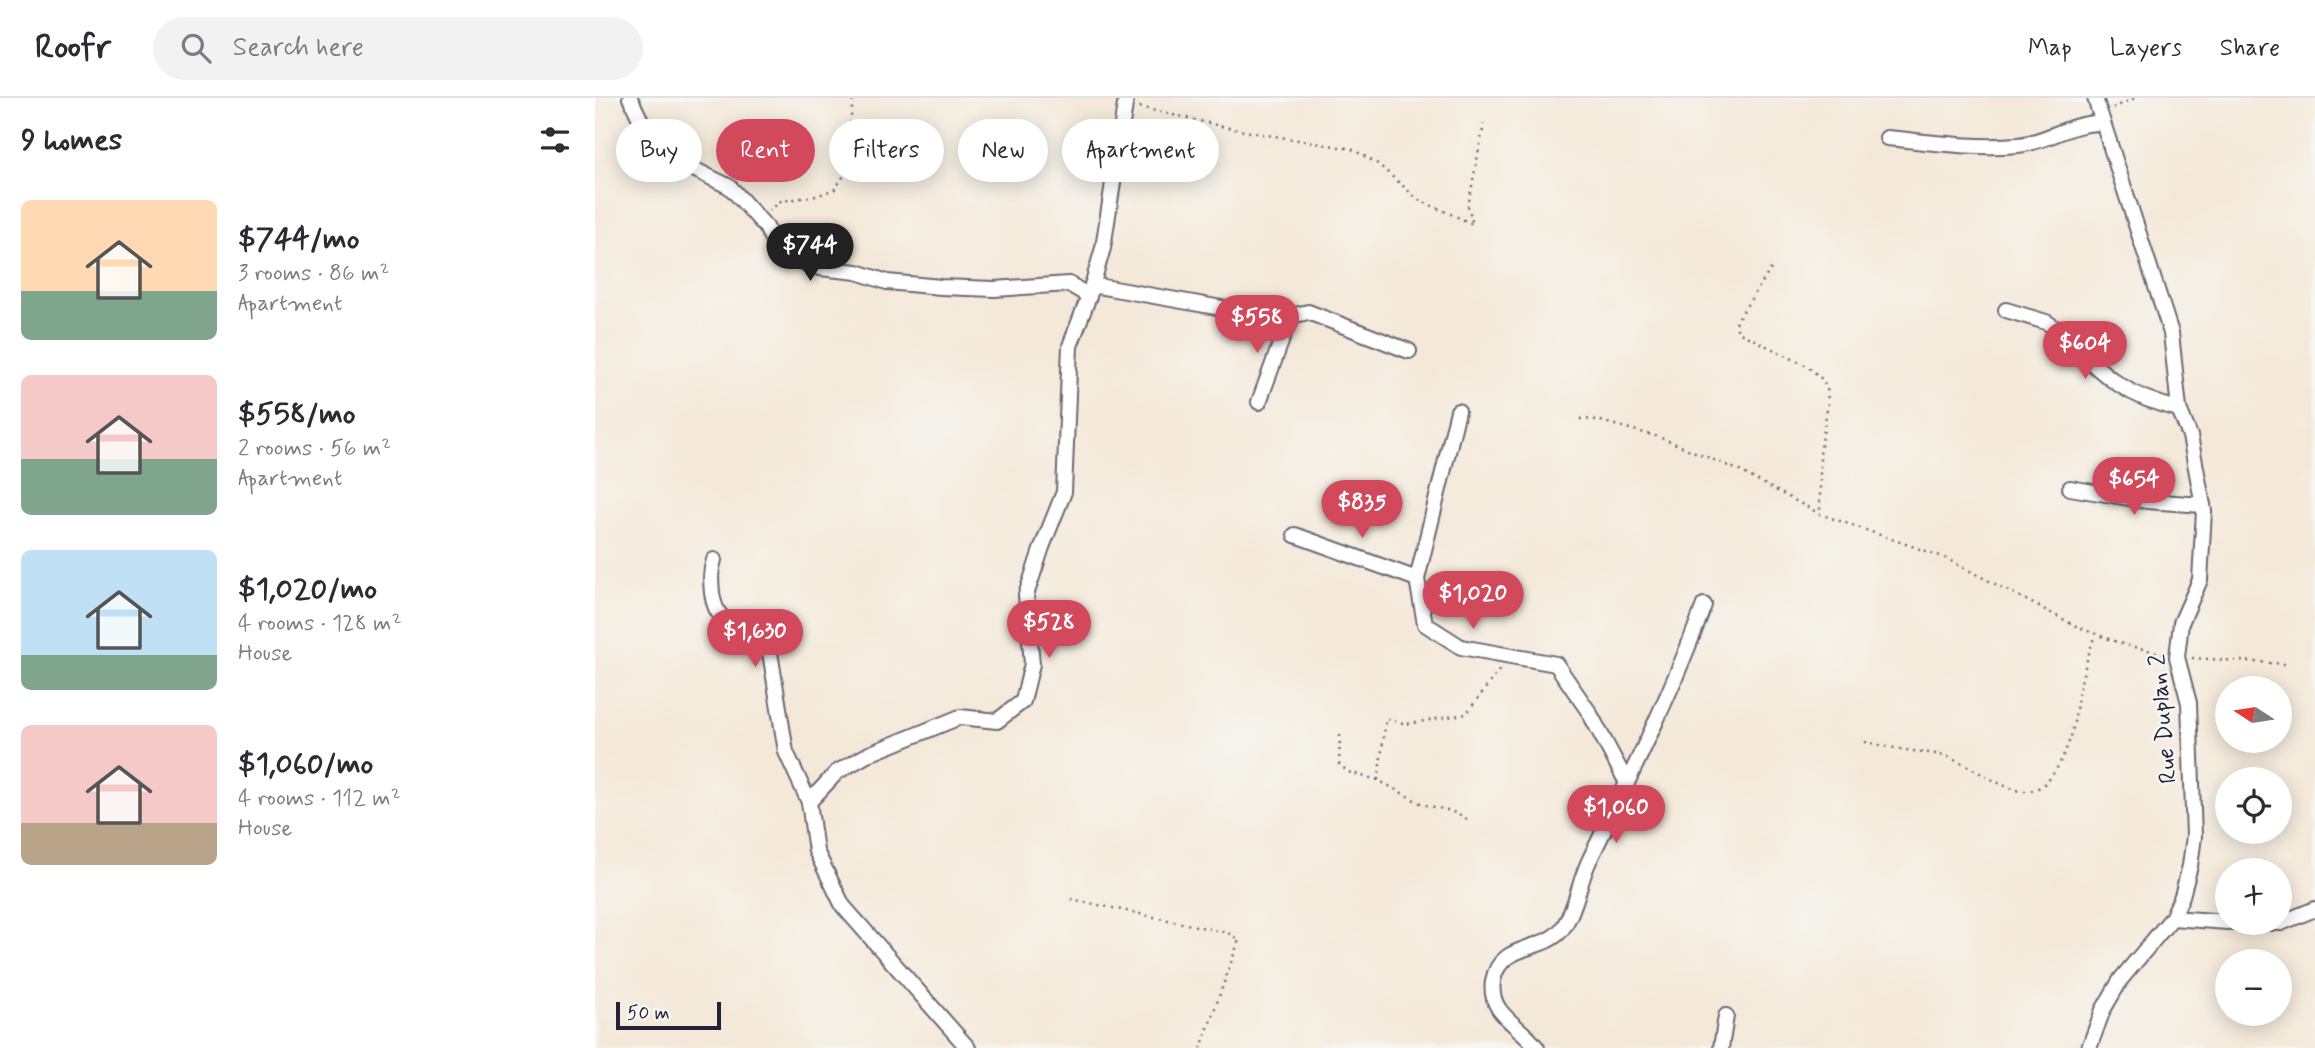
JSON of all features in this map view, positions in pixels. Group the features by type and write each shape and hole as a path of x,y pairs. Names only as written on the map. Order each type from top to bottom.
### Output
{"street":[{"path":"630,98 644,127 671,158 730,187 766,227 779,253 820,268 857,272 887,282 941,287 994,289 1069,284 1090,290 1289,320"},
{"name":"Rue Duplan 2","path":"2089,1048 2103,1010 2116,988 2172,918 2182,896 2190,866 2194,836 2189,703 2177,657 2181,623 2200,580 2203,505 2190,436 2179,409 2171,334 2095,98"},
{"path":"809,802 838,772 869,754 960,717 997,722 1023,701 1032,664 1026,595 1064,492 1070,346 1103,248 1126,101"},
{"path":"1887,138 1950,144 2020,145 2101,118"},
{"path":"2005,310 2046,322 2117,385 2155,404 2179,409"},
{"path":"1259,402 1289,320 1302,312 1319,315 1409,351"},
{"path":"1458,411 1417,579 1425,624 1461,647 1556,664 1589,712 1627,783"},
{"path":"2070,488 2147,501 2203,505"},
{"path":"1295,535 1417,579"},
{"path":"714,560 710,573 714,602 721,618 761,635 769,646 786,751 809,802 816,851 843,906 968,1048"},
{"path":"1537,1048 1494,1004 1494,978 1499,966 1511,953 1549,940 1563,928 1586,867 1686,656 1704,605"},
{"path":"2292,918 2315,909"},
{"path":"2172,918 2215,921"},
{"path":"1721,1048 1726,1016"}],"path":[{"path":"758,220 781,201 835,190 845,174 853,98"},
{"path":"2101,118 2135,98"},
{"path":"1126,101 1238,130 1352,149 1378,164 1419,200 1473,224 1468,206 1484,124"},
{"path":"1771,268 1738,317 1735,326 1740,333 1807,366 1820,377 1827,388 1828,403 1820,454 1820,514"},
{"path":"1580,419 1597,420 1659,437 1738,470 1820,514 1943,557 2018,598 2125,645 2177,657 2286,664"},
{"path":"1865,742 1937,754 2008,789 2020,792 2031,790 2045,783 2056,770 2071,737 2079,690 2095,634"},
{"path":"1378,780 1386,719 1407,724 1466,714 1510,655"},
{"path":"1340,735 1339,764 1348,772 1378,780 1422,804 1467,819"},
{"path":"1070,899 1228,933 1239,940 1201,1048"}]}
